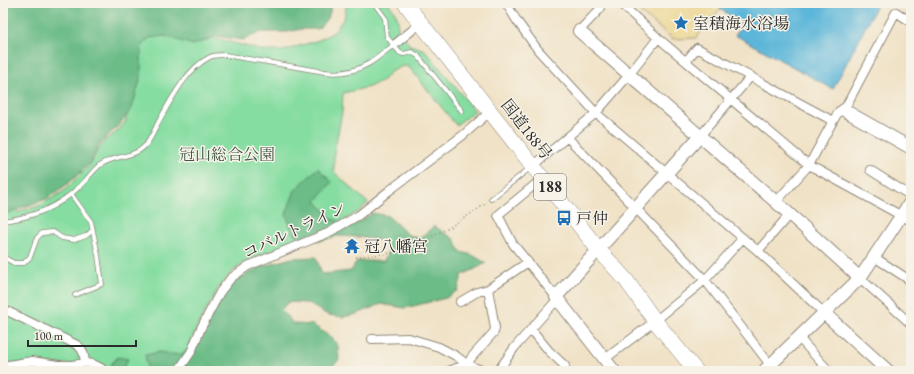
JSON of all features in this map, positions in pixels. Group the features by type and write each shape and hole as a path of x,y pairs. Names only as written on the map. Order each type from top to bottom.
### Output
{"highway":[{"name":"国道188号","path":"405,3 598,249 626,280 655,320 696,371"}],"street":[{"path":"506,3 516,20 538,50 596,113 758,251 888,371"},
{"path":"620,3 658,38 809,165 906,219"},
{"path":"600,9 579,32 790,214 911,324"},
{"path":"776,202 809,165 839,111 844,110 896,12 911,22"},
{"path":"394,45 420,23"},
{"path":"533,166 596,113 629,75 658,38"},
{"path":"686,61 697,48 833,121"},
{"path":"498,371 515,347 555,302 556,297 667,174 751,76"},
{"path":"844,110 911,148"},
{"name":"コバルトライン","path":"178,371 191,352 201,328 220,292 231,278 248,266 328,233 359,215 462,136 490,111"},
{"path":"568,138 704,280 765,358 770,369 860,278 874,257 906,219 911,201"},
{"path":"870,170 911,196"},
{"path":"543,178 498,215 513,244 614,371"},
{"path":"758,251 790,214"},
{"path":"605,359 704,280 743,238"},
{"path":"874,257 911,281"},
{"path":"460,302 477,292 488,289 528,262"},
{"path":"468,365 471,358 494,332 495,328 488,289"},
{"path":"3,308 81,348 84,354 85,363"},
{"path":"531,329 549,351 566,366"},
{"path":"372,339 409,338 439,347 456,356 468,365 484,371"},
{"path":"799,338 829,371"},
{"path":"3,366 32,361 58,365 85,363 93,364 104,371"},
{"path":"449,371 468,365"}],"lane":[{"path":"374,3 385,18 387,37 400,53 404,54 412,52 418,56 462,111"},
{"path":"3,221 33,216 54,206 71,194 100,166 110,160 138,151 148,143 176,93 189,74 202,62 212,56 225,55 336,73 348,72 368,64 394,45"},
{"path":"491,199 533,166"},
{"path":"71,194 91,222 102,284 75,295"},
{"path":"3,257 14,263 24,263 30,257 37,238 42,233 53,232 62,238 74,240 86,236 93,230"}],"path":[{"path":"356,257 392,253 422,242 452,226 491,199"}],"green space":[{"path":"3,3 330,3 330,11 324,23 318,29 301,29 287,32 261,32 243,40 216,36 193,45 165,36 149,38 141,48 141,77 132,108 119,125 101,142 89,164 69,183 46,199 8,213 3,213"},
{"name":"冠山総合公園","path":"347,3 388,3 395,12 398,20 398,31 410,45 425,50 475,111 456,125 409,67 403,66 390,72 383,80 369,87 343,93 342,112 334,153 334,172 368,203 358,212 327,230 245,262 231,273 218,289 200,321 187,352 173,371 108,371 103,365 3,363 3,319 5,314 3,313 3,208 17,212 39,206 64,191 89,166 104,141 118,131 125,122 132,98 128,68 149,22 264,51 283,51 319,40 334,32 344,18"},
{"path":"318,168 332,182 316,201 332,219 352,226 373,213 388,216 407,234 419,239 434,226 454,239 461,252 472,255 486,263 462,275 458,290 446,298 405,308 381,304 357,314 343,317 328,315 307,303 288,302 281,310 294,324 313,325 332,338 338,346 339,360 327,371 146,371 145,355 160,352 179,355 196,346 227,285 260,267 292,258 316,257 322,274 351,271 357,261 384,261 389,249 379,240 337,236 320,241 293,234 286,214 295,190"},
{"path":"118,357 128,359 122,371 107,371 112,363"},
{"path":"42,365 92,369 97,371 3,371 3,368"}],"sand":[{"name":"室積海水浴場","path":"629,3 725,3 696,38 673,39"}],"water":[{"path":"725,3 878,3 833,89 735,35 743,25 720,9"}],"place":[{"name":"室積海水浴場","path":"681,23"},
{"name":"戸仲","path":"564,218"},
{"name":"冠八幡宮","path":"352,246"}]}
